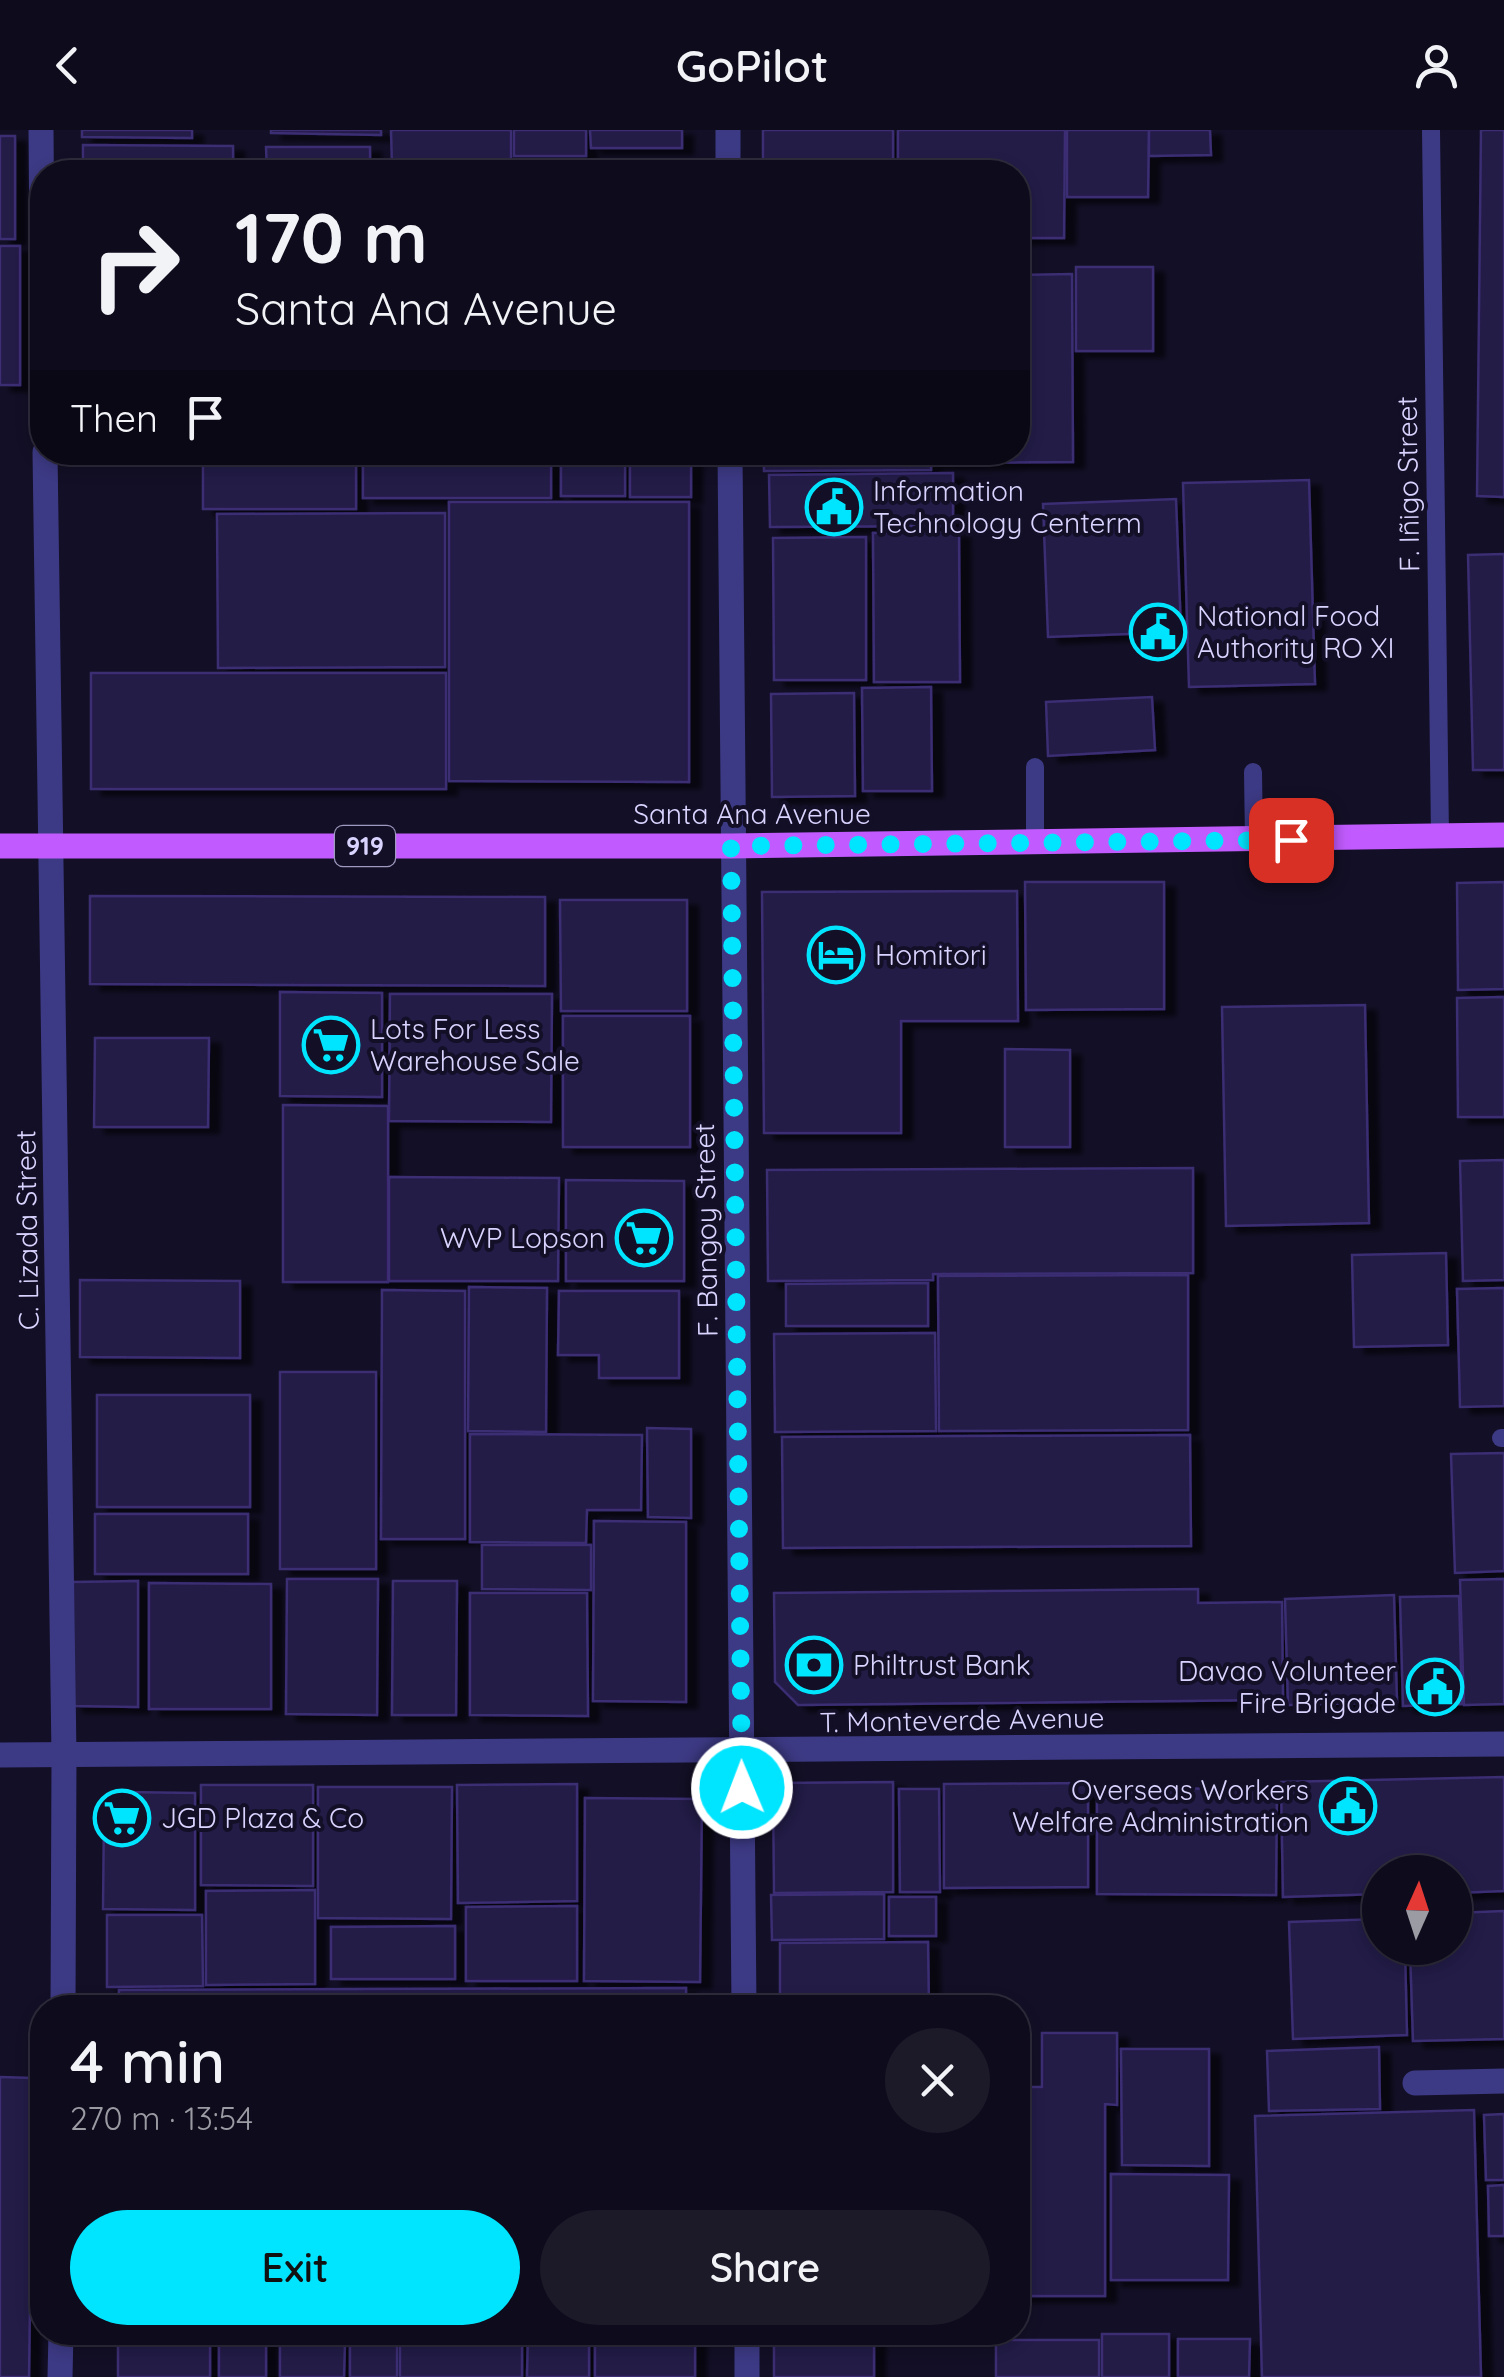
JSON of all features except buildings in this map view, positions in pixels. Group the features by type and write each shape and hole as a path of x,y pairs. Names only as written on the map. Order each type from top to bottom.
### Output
{"main road":[{"name":"Santa Ana Avenue","path":"0,846 731,846 1504,835"}],"street":[{"path":"41,130 41,160"},
{"path":"728,130 728,160"},
{"name":"C. Lizada Street","path":"45,465 64,1755 63,1995"},
{"name":"F. Bangoy Street","path":"730,465 744,1995"},
{"name":"T. Monteverde Avenue","path":"0,1755 1504,1744"},
{"path":"1415,2083 1504,2081"},
{"path":"60,2345 60,2377"},
{"path":"747,2345 747,2377"}],"lane":[{"name":"F. Iñigo Street","path":"1431,130 1440,838"},
{"path":"1034,842 1035,767"},
{"path":"1253,772 1254,840"}],"place":[{"name":"Information Technology Centerm","path":"834,507"},
{"name":"National Food Authority RO XI","path":"1158,632"},
{"name":"Homitori","path":"836,955"},
{"name":"Lots For Less Warehouse Sale","path":"331,1045"},
{"name":"WVP Lopson","path":"644,1238"},
{"name":"Philtrust Bank","path":"814,1665"},
{"name":"Davao Volunteer Fire Brigade","path":"1435,1687"},
{"name":"Overseas Workers Welfare Administration","path":"1348,1806"},
{"name":"JGD Plaza & Co","path":"122,1818"}],"route":[{"path":"742,1788 731,846 1291,840"}]}
